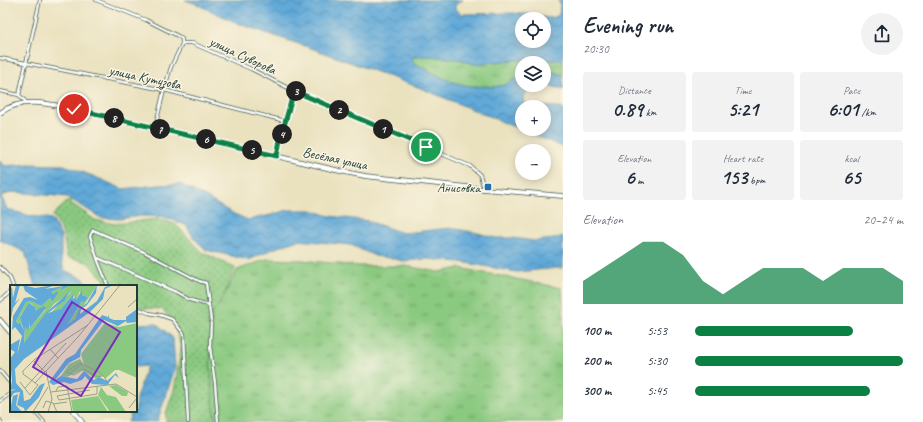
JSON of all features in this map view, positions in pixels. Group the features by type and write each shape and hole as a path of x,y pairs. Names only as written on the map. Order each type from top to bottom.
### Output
{"main road":[{"name":"Весёлая улица","path":"0,113 9,107 16,105 42,103 74,109 365,176 563,196"},
{"path":"0,320 10,332"},
{"path":"75,412 82,422"}],"street":[{"path":"19,95 40,0"},
{"path":"96,0 125,13 146,20 182,39 182,44 171,68 164,90 155,128"},
{"name":"улица Суворова","path":"182,44 192,43 251,69 294,91 470,166 480,175 484,189"},
{"name":"улица Кутузова","path":"0,58 164,90 285,121"},
{"path":"0,91 19,95 27,103"},
{"path":"277,156 294,91"},
{"path":"108,285 90,236 93,230 144,252 199,281 206,283 211,322 210,348 215,382 218,422"},
{"path":"97,258 176,292 190,300 209,305"},
{"path":"0,266 10,278 13,285"},
{"path":"0,301 10,292"},
{"path":"137,308 149,314 160,315 172,319 184,334 188,422"},
{"path":"0,371 10,383"},
{"path":"0,401 10,393"},
{"path":"35,412 44,422"}],"green space":[{"path":"429,56 463,60 474,64 515,60 515,79 505,85 493,87 469,86 445,79 414,63 412,59 414,57"},
{"path":"551,60 563,60 563,75 551,72"},
{"path":"68,201 95,220 115,224 157,219 175,224 202,252 235,268 223,298 211,316 210,366 215,422 166,422 166,413 174,390 181,349 175,325 162,309 137,308 137,285 107,285 104,279 87,262 67,257 63,234 53,215"},
{"path":"267,259 302,260 359,266 405,266 439,272 460,268 562,288 563,422 215,422 210,366 211,316 223,298 237,270"}],"water":[{"path":"185,0 463,0 459,1 455,6 455,9 462,14 515,13 515,48 551,48 551,18 559,15 560,4 558,0 563,0 563,60 551,60 551,56 515,56 515,60 474,64 463,60 429,56 414,57 412,59 414,63 445,79 469,86 493,87 505,85 515,79 515,92 527,92 523,100 515,100 515,127 418,87 242,25"},
{"path":"551,72 563,75 563,89 551,87"},
{"path":"551,107 563,109 563,147 536,136 551,136"},
{"path":"0,161 5,166 28,164 64,165 123,189 180,184 232,213 248,220 288,210 311,210 330,216 368,221 403,233 451,228 496,238 513,238 535,241 554,239 563,236 563,268 517,272 461,262 427,259 403,261 375,256 351,245 298,240 249,260 206,250 194,238 186,225 164,217 141,216 120,219 101,218 67,197 14,192 1,196 7,209 30,216 52,219 61,236 61,259 64,270 84,279 87,285 35,285 25,252 0,240"},
{"path":"156,323 173,338 175,368 157,422 128,422 132,412 137,412 137,395 147,366 137,367 137,324"}],"place":[{"name":"Анисовка","path":"488,187"}],"route":[{"path":"74,109 277,156 294,91 426,147"}]}
